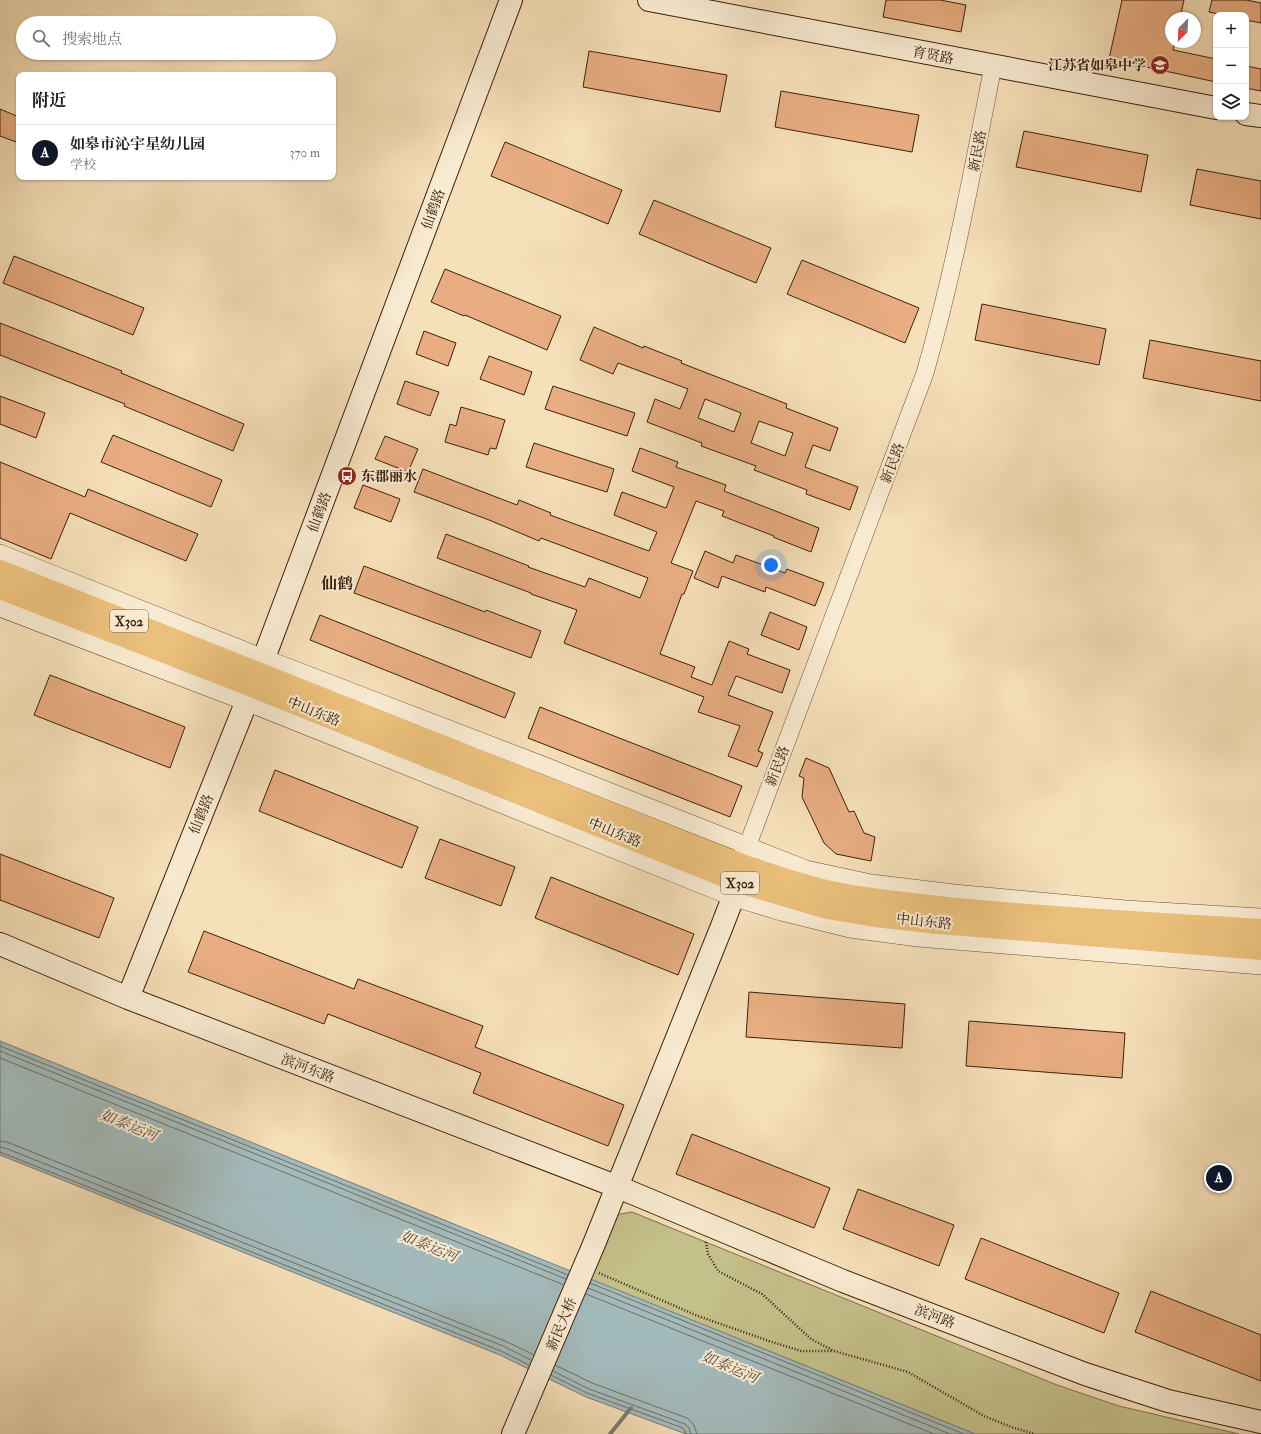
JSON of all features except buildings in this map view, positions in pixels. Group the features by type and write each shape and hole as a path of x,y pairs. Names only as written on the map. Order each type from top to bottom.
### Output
{"main road":[{"name":"中山东路","path":"0,571 255,680 827,908 875,916 946,924 1261,949"},
{"name":"中山东路","path":"0,588 255,680"},
{"name":"中山东路","path":"740,873 786,880 827,891 869,899 991,912 1261,930"}],"street":[{"name":"仙鹤路","path":"128,998 255,680 511,0"},
{"name":"育贤路","path":"650,0 1213,107"},
{"name":"新民路","path":"740,873 925,373 939,324 967,202 993,66"},
{"path":"1249,114 1261,116"},
{"path":"0,554 255,680 740,873 781,912 850,928 918,938 1261,966"},
{"path":"0,608 255,680"},
{"path":"740,873 806,869 871,883 954,893 1125,909 1261,917"},
{"name":"新民大桥","path":"513,1434 618,1187 722,926 740,873"},
{"name":"滨河东路","path":"0,944 128,998 618,1187"},
{"name":"滨河路","path":"618,1187 843,1281 1085,1374 1168,1401 1261,1422"}],"path":[{"path":"702,1222 708,1254 718,1271 762,1294 811,1339 834,1351 908,1372 984,1416 1011,1427 1034,1434"},
{"path":"599,1273 698,1316 769,1341 801,1351 834,1351"}],"shaded area":[{"path":"632,1212 1057,1385 1119,1406 1239,1434 975,1434 586,1278 609,1221 620,1214"}],"water":[{"name":"如泰运河","path":"0,1041 975,1434 686,1434 586,1397 500,1355 0,1155"}],"waterway":[{"path":"610,1434 631,1408"}],"place":[{"name":"江苏省如皋中学","path":"1160,65"},
{"name":"东郡丽水","path":"347,476"},
{"name":"如皋市沁宇星幼儿园","path":"1219,1178"}],"district":[{"name":"仙鹤","path":"337,583"}]}
